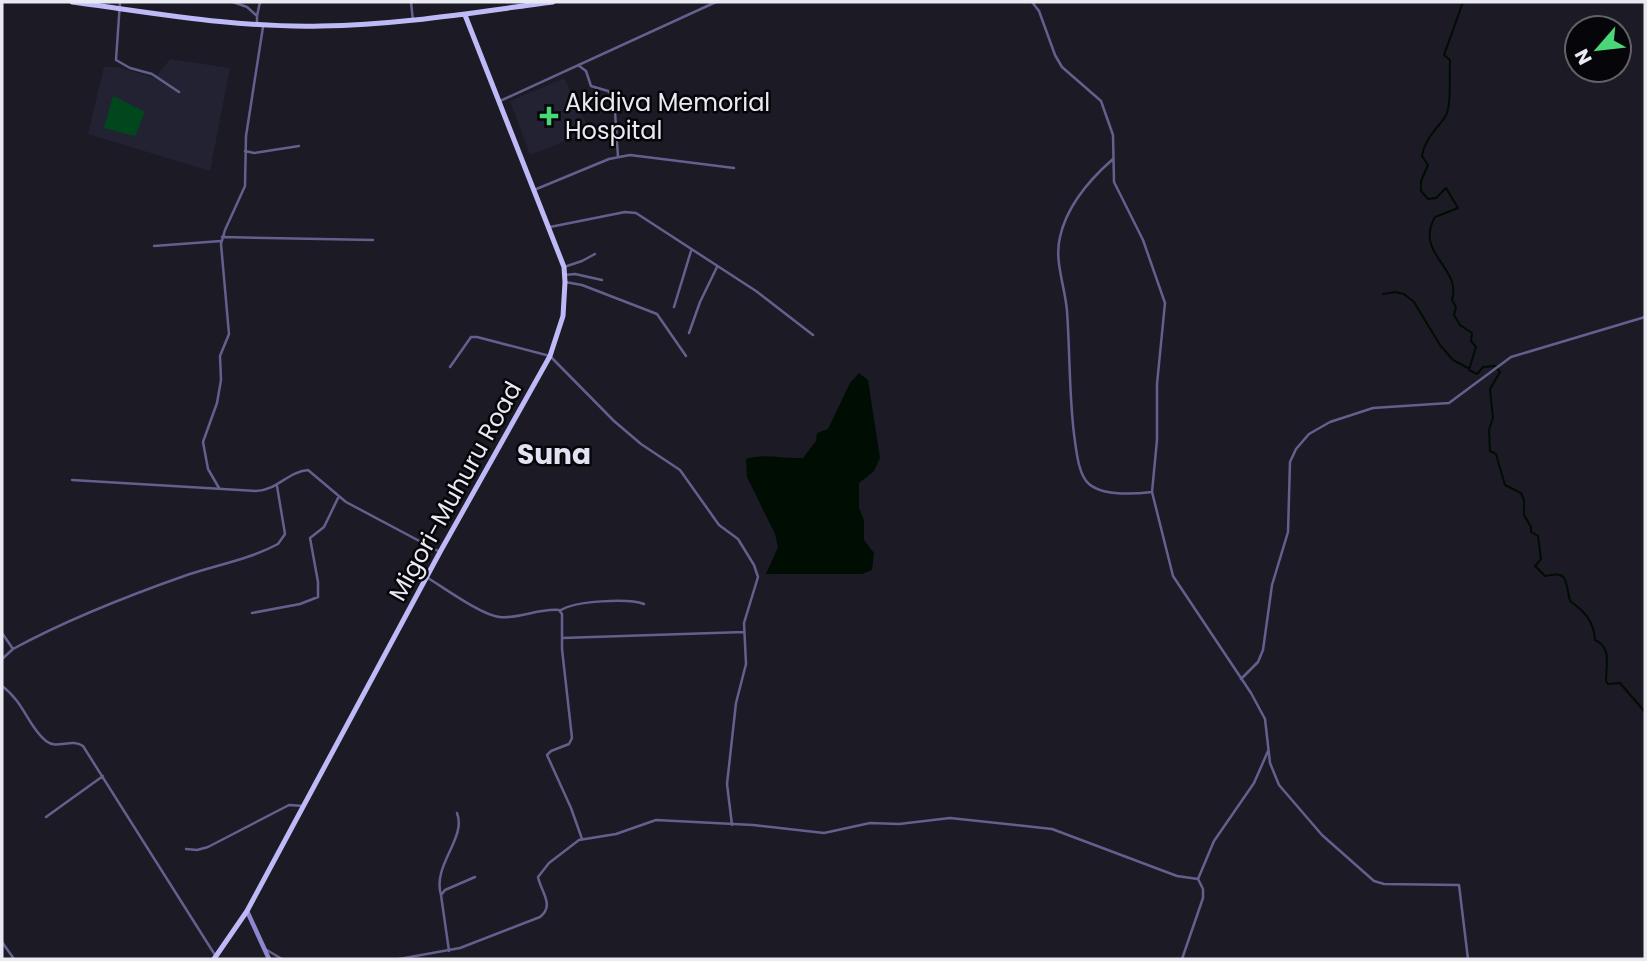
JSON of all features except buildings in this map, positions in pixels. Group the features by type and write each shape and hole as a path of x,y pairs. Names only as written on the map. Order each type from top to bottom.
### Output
{"highway":[{"path":"73,2 120,5 194,19 260,25 318,26 414,21 501,10 506,4 553,2"},
{"name":"Migori-Muhuru Road","path":"215,958 247,911 440,552 550,356 564,316 564,267 465,15"}],"main road":[{"path":"247,911 269,959"}],"street":[{"path":"219,488 208,469 203,442 217,403 220,356 229,334 222,239 245,186 245,151 260,25 257,16 247,7 233,2"},
{"path":"257,16 260,2"},
{"path":"411,2 414,21"},
{"path":"498,102 716,2"},
{"path":"1032,2 1039,11 1062,67 1101,101 1113,135 1113,178 1116,189 1143,240 1166,307 1157,384 1157,440 1152,492 1173,576 1265,719 1273,772 1279,785 1322,835 1371,879 1384,884 1459,885 1468,959"},
{"path":"120,5 116,60 152,74 179,92"},
{"path":"586,71 587,61"},
{"path":"579,65 586,71 593,87 608,91 614,97 618,157"},
{"path":"245,151 254,153 299,146"},
{"path":"534,190 618,157 646,156 734,168"},
{"path":"1113,159 1082,190 1062,228 1058,243 1067,308 1074,433 1083,476 1091,486 1121,492 1152,492"},
{"path":"550,227 636,212 756,291 813,335"},
{"path":"154,246 222,239 373,240"},
{"path":"674,307 691,250"},
{"path":"564,267 595,254"},
{"path":"689,333 717,267"},
{"path":"565,275 575,274 602,280"},
{"path":"565,282 582,285 657,314 686,356"},
{"path":"1241,679 1258,662 1265,645 1272,585 1288,532 1290,461 1309,434 1330,422 1373,408 1448,403 1511,357 1645,317"},
{"path":"450,367 471,337 550,356 614,421 680,471 719,525 738,540 754,565 758,577 746,613 746,664 736,703 727,783 732,825"},
{"path":"72,480 256,491 271,489 295,473 308,470 318,476 338,498 440,552"},
{"path":"2,659 13,649 48,630 110,604 278,544 285,534 277,486"},
{"path":"252,613 300,604 318,597 310,538 324,527 338,498"},
{"path":"427,577 496,617 561,611 571,605 595,602 632,601 643,604"},
{"path":"561,611 572,740 547,755 582,839"},
{"path":"562,638 744,632"},
{"path":"2,633 13,649"},
{"path":"2,686 20,703 46,741 55,745 80,744 103,776 215,958"},
{"path":"1198,879 1220,831 1254,783 1269,748"},
{"path":"46,817 103,776"},
{"path":"187,849 208,848 289,806 303,806"},
{"path":"449,951 439,879 459,825 457,813"},
{"path":"398,959 449,951 542,915 548,905 538,880 540,872 560,854 582,839 616,834 656,820 761,826 824,833 870,823 900,824 950,818 1040,827 1177,876 1198,879"},
{"path":"441,895 445,890 475,877"},
{"path":"1182,959 1203,898 1203,888 1198,879"},
{"path":"2,942 14,959"},
{"path":"265,949 282,959"}],"shaded area":[{"path":"170,59 230,68 210,171 88,134 104,67 118,67 155,78"},
{"name":"Akidiva Memorial Hospital","path":"564,78 590,131 530,155 510,101"},
{"path":"859,373 868,380 880,458 874,471 859,483 859,508 864,520 864,540 874,553 872,570 862,574 766,574 778,547 775,534 747,477 746,459 767,456 803,458 816,441 817,433 828,429 850,383"}],"green space":[{"path":"113,96 145,112 135,136 104,128"}],"waterway":[{"path":"1463,2 1444,55 1450,60 1447,112 1425,145 1422,156 1428,165 1421,181 1421,191 1428,199 1436,198 1446,188 1458,208 1435,217 1430,230 1430,241 1451,278 1452,300 1456,307 1454,315 1460,325 1472,333 1471,341 1476,347 1469,370 1477,374 1483,367 1495,366 1500,372 1490,389 1493,418 1489,430 1490,451 1496,454 1505,485 1521,493 1524,500 1524,515 1531,532 1538,536 1541,559 1535,566 1545,576 1558,575 1565,579 1570,601 1587,617 1593,627 1595,640 1604,647 1606,681 1608,684 1620,683 1645,712"},
{"path":"1383,294 1404,294 1414,302 1440,345 1453,360 1468,368"}],"place":[{"name":"Akidiva Memorial Hospital","path":"549,116"}],"district":[{"name":"Suna","path":"554,454"}]}
